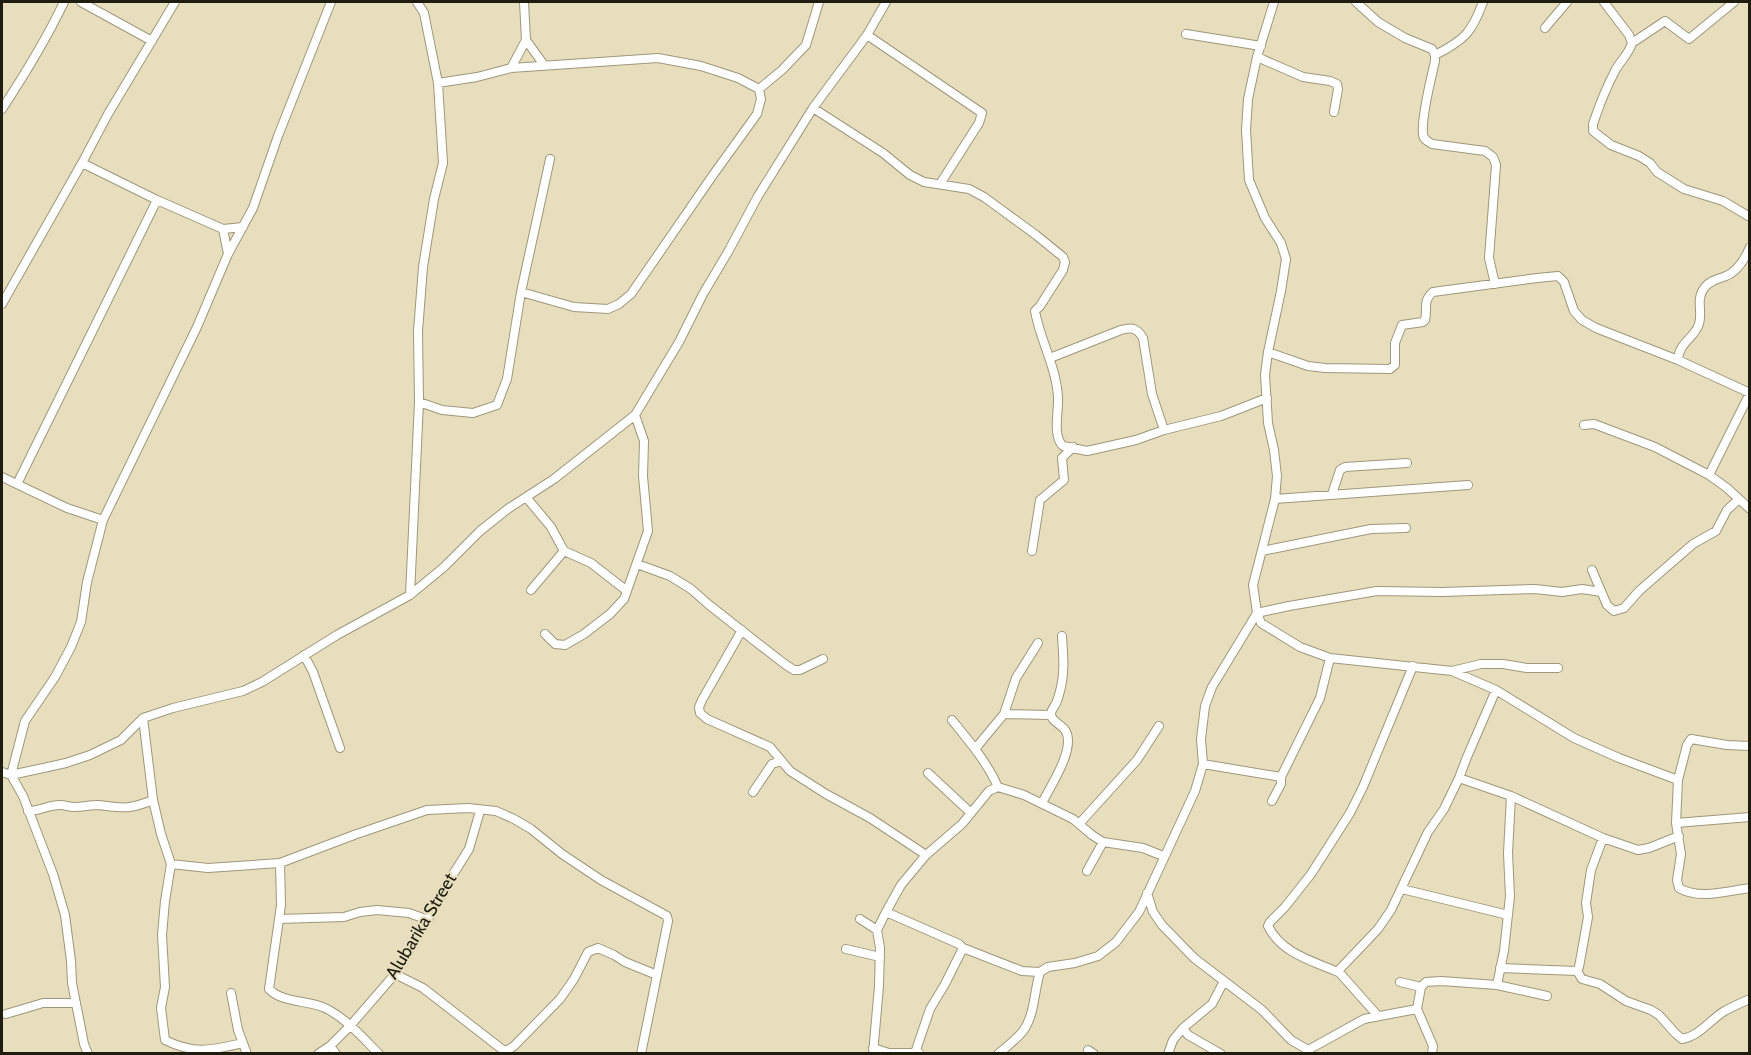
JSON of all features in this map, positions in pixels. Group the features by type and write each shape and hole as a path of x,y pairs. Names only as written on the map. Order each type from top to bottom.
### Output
{"street":[{"path":"2,109 27,71 64,2"},
{"path":"81,2 152,41"},
{"path":"2,304 108,114 175,2"},
{"path":"88,1053 75,1003 65,915 53,874 23,796 11,775 25,721 55,677 81,622 87,582 103,520 197,327 228,254 253,208 278,136 331,2"},
{"path":"410,595 419,402 418,331 423,267 434,199 443,163 438,83 424,13 417,2"},
{"path":"511,68 526,40 524,2"},
{"path":"759,90 806,45 819,2"},
{"path":"2,772 11,775 66,763 90,755 121,740 143,718 173,708 243,692 262,682 368,616 410,595 444,567 480,531 554,479 635,415 680,342 703,294 758,196 813,108 867,35 886,2"},
{"path":"1274,2 1257,57 1246,120 1249,180 1265,219 1281,243 1286,259 1265,375 1268,423 1277,476 1275,499 1253,585 1257,613 1261,623 1300,647 1330,658 1452,671 1496,690 1574,738 1678,780"},
{"path":"1435,55 1467,35 1483,2"},
{"path":"1545,28 1567,2"},
{"path":"1604,2 1629,36 1632,44 1630,52 1620,62 1612,78 1593,124 1593,131 1611,146 1639,156 1650,163 1657,172 1684,189 1723,201 1749,217"},
{"path":"1632,44 1665,21 1689,39 1734,2"},
{"path":"1359,8 1378,22 1432,49 1435,55 1424,120 1425,140 1432,144 1485,151 1493,156 1496,165 1490,258 1495,284"},
{"path":"1186,34 1261,46"},
{"path":"867,35 982,113 979,123 940,184"},
{"path":"526,40 544,65"},
{"path":"1257,57 1303,77 1337,84 1334,112"},
{"path":"438,83 511,68 658,58 701,66 738,78 759,90 761,99 757,114 631,294 620,304 608,309 574,307 521,292"},
{"path":"813,108 883,153 910,175 924,182 969,189 984,197 1063,257 1065,262 1063,270 1035,311 1056,382 1057,438 1063,446 1087,451 1136,440 1164,430 1221,416 1267,398"},
{"path":"419,402 442,410 473,413 497,405 507,379 521,292 550,159"},
{"path":"82,163 223,229 243,227"},
{"path":"17,484 157,200"},
{"path":"223,229 228,254"},
{"path":"1678,360 1679,351 1700,323 1699,300 1703,289 1714,280 1736,269 1747,255 1749,247"},
{"path":"1268,352 1308,366 1390,369 1395,365 1395,343 1402,325 1425,320 1425,303 1433,292 1558,276 1564,282 1574,311 1582,320 1749,393 1709,475"},
{"path":"1050,358 1121,330 1131,327 1139,331 1143,338 1152,394 1164,430"},
{"path":"545,634 555,644 565,645 610,614 624,599 648,531 643,476 644,441 635,415"},
{"path":"1584,425 1594,424 1655,447 1709,475 1749,509"},
{"path":"1032,551 1040,500 1064,480 1062,458 1072,447"},
{"path":"1332,494 1340,470 1345,467 1407,464"},
{"path":"2,477 67,508 103,520"},
{"path":"1275,499 1467,485"},
{"path":"526,497 551,527 564,551 591,563 627,591"},
{"path":"1592,570 1607,605 1614,611 1624,608 1693,544 1716,531 1727,510 1739,499"},
{"path":"1262,551 1371,529 1406,528"},
{"path":"531,590 564,551"},
{"path":"637,564 670,576 691,589 794,670 800,670 823,659"},
{"path":"885,912 959,944 963,948 1022,971 1040,972 1048,967 1075,963 1098,956 1116,942 1138,912 1195,790 1203,764 1201,739 1205,706 1212,687 1257,613 1377,591 1442,592 1535,589 1562,592 1582,589 1601,592"},
{"path":"742,630 702,700 699,707 700,713 770,747 790,771 870,818 926,855"},
{"path":"1042,803 1064,761 1068,747 1065,731 1051,715 1058,701 1063,681 1062,636"},
{"path":"975,749 1004,714 1016,678 1038,643"},
{"path":"304,655 313,672 340,748"},
{"path":"1272,801 1281,784 1281,777 1320,698 1330,658"},
{"path":"1452,671 1481,664 1558,668"},
{"path":"1378,1016 1338,972 1282,946 1268,926 1311,874 1350,813 1413,666"},
{"path":"1338,972 1378,929 1391,910 1428,832 1444,809 1459,778 1496,690"},
{"path":"1004,714 1051,715"},
{"path":"143,718 153,800 171,864 162,935 165,987 161,1008 165,1040 175,1047 202,1053 243,1043"},
{"path":"952,720 975,749 998,787"},
{"path":"1079,824 1137,760 1159,726"},
{"path":"1749,746 1691,739 1687,744 1678,780 1676,823 1681,854 1677,880 1679,888 1696,894 1749,888"},
{"path":"753,792 772,764 781,761"},
{"path":"1203,764 1281,777"},
{"path":"928,773 971,813"},
{"path":"1459,778 1511,796 1603,838 1638,850 1679,836"},
{"path":"963,948 930,1009 918,1053 873,1051 879,986 878,930 885,912 902,885 926,855 962,824 988,791 998,787 1042,803 1073,819 1103,842 1143,848 1163,856"},
{"path":"1497,985 1504,951 1510,896 1508,853 1511,796"},
{"path":"28,811 60,805 75,807 97,805 122,809 133,808 153,800"},
{"path":"171,864 208,868 280,863 427,810 468,808 496,811 531,829 582,869 667,916 668,921 641,1053"},
{"name":"Alubarika Street","path":"318,1053 330,1046 350,1026 394,974 469,849 480,811"},
{"path":"1676,823 1749,817"},
{"path":"1577,971 1588,917 1586,903 1591,870 1603,838"},
{"path":"1087,871 1103,842"},
{"path":"280,863 281,905 268,989 278,995 328,1009 379,1053"},
{"path":"1402,889 1508,915"},
{"path":"1147,893 1153,912 1162,925 1194,958 1262,1010 1291,1040 1309,1052 1364,1019 1417,1009"},
{"path":"279,919 344,917 377,910 409,913 428,920"},
{"path":"860,919 878,930"},
{"path":"394,974 423,988 503,1050 514,1046 560,999 588,952 598,948 625,963 657,975"},
{"path":"846,949 880,957"},
{"path":"1500,968 1577,971"},
{"path":"1577,971 1582,979 1600,984 1626,1001 1659,1015 1682,1039 1690,1038 1725,1011 1749,999"},
{"path":"998,1053 1024,1030 1033,1007 1035,987 1040,972"},
{"path":"1168,1053 1173,1040 1183,1028 1212,1004 1224,981"},
{"path":"1400,982 1421,987"},
{"path":"1432,1053 1433,1046 1417,1009 1421,987 1426,982 1497,985 1547,996"},
{"path":"231,993 238,1030 247,1053"},
{"path":"6,1014 43,1003 75,1003"},
{"path":"1183,1028 1188,1035 1221,1053"},
{"path":"330,1046 336,1053"}]}
